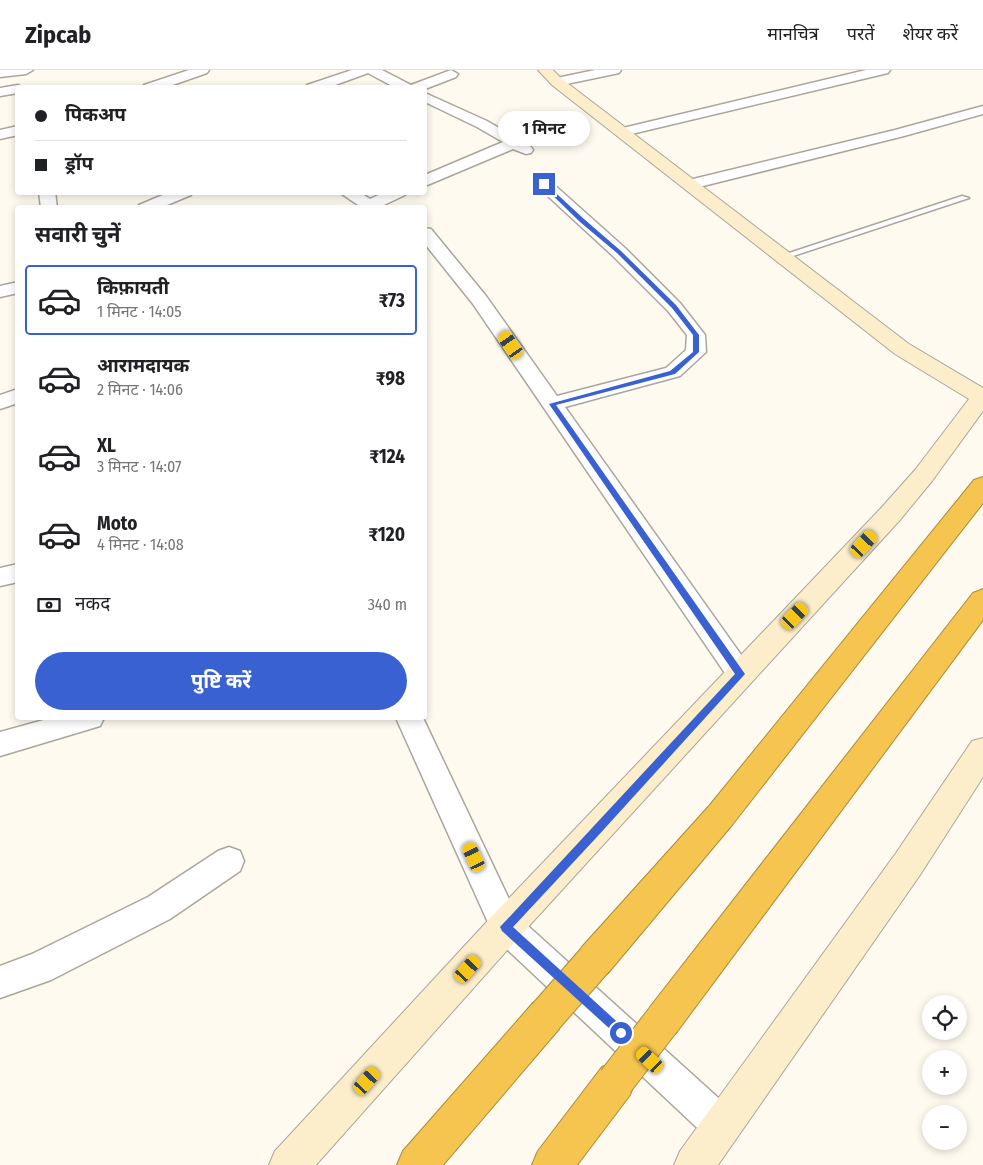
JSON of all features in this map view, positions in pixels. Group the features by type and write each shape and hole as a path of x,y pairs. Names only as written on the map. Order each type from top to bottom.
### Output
{"highway":[{"path":"417,1165 721,815 983,486"},
{"path":"552,1165 983,600"}],"street":[{"path":"0,73 26,70"},
{"path":"22,85 27,76 38,70"},
{"path":"171,85 202,70"},
{"path":"321,85 365,70"},
{"path":"372,70 401,85"},
{"path":"551,76 614,70"},
{"path":"623,132 883,70"},
{"path":"422,85 451,74"},
{"path":"289,1165 330,1123 506,927 600,828 740,674 878,530 940,454 982,396 902,349 551,76"},
{"path":"0,92 15,90"},
{"path":"427,99 520,146 427,180"},
{"path":"691,184 899,134 983,110"},
{"path":"0,135 15,131"},
{"path":"544,184 619,252 674,306 696,335 696,352 673,372 552,404"},
{"path":"153,205 178,195"},
{"path":"352,195 367,205"},
{"path":"374,205 393,195"},
{"path":"427,235 480,300 740,674"},
{"path":"0,292 15,288"},
{"path":"0,402 15,396"},
{"path":"0,577 15,574"},
{"path":"0,744 83,720"},
{"path":"411,720 506,927 722,1126"},
{"path":"694,1165 908,864 983,751"},
{"path":"0,982 39,968 159,908 229,861"}],"lane":[{"path":"784,256 965,198"}],"route":[{"path":"544,184 619,252 674,306 696,335 696,352 673,372 552,404 740,674 506,927 621,1033"}]}
